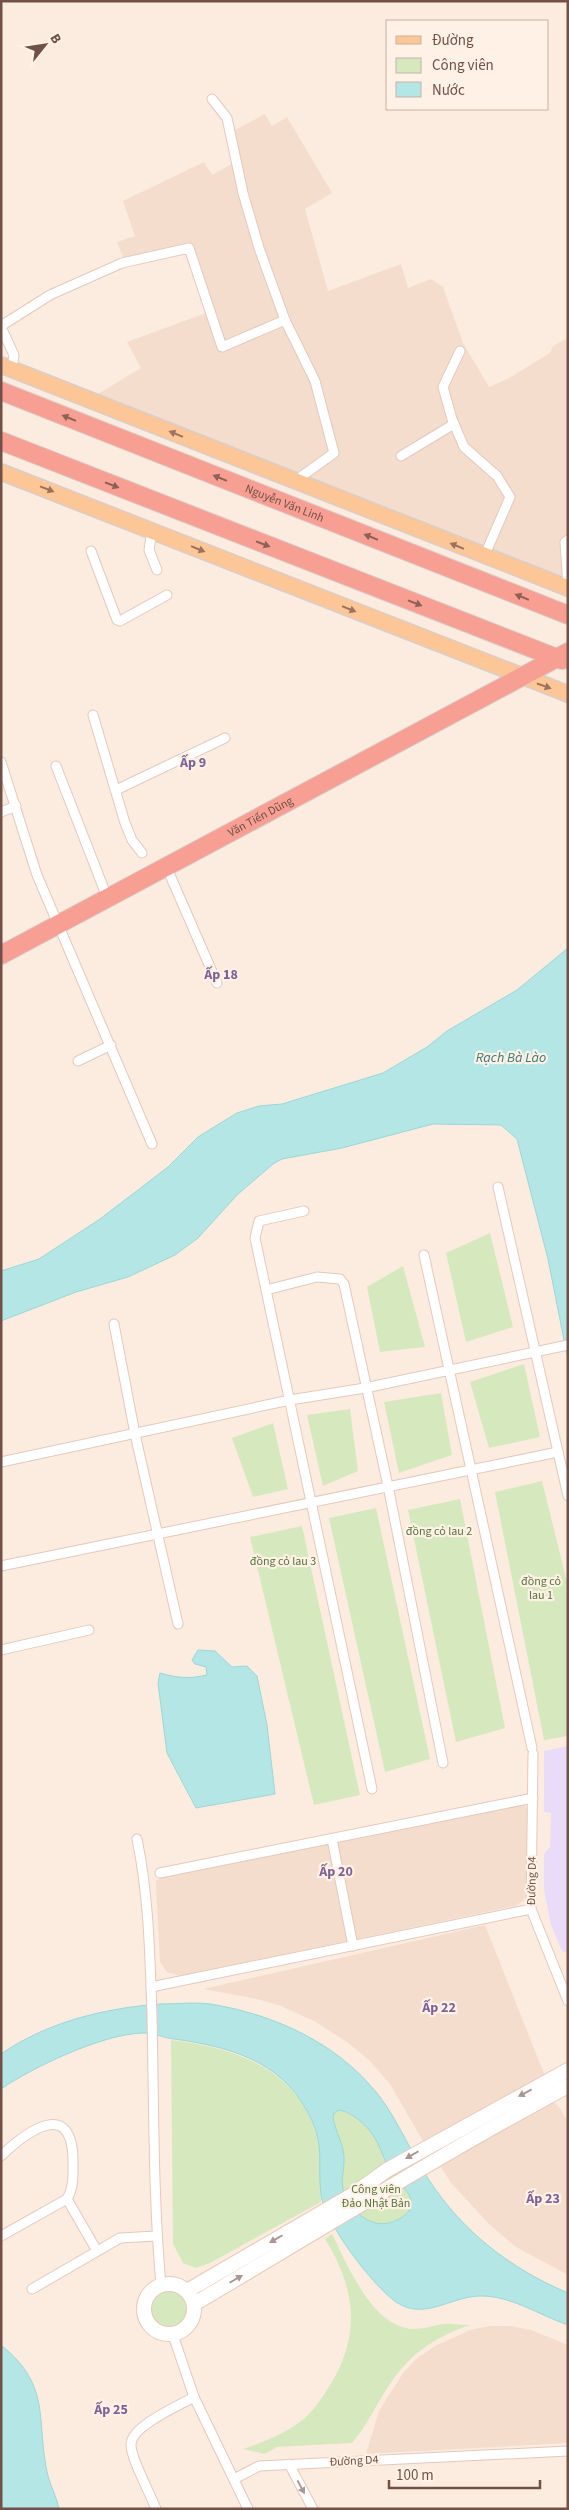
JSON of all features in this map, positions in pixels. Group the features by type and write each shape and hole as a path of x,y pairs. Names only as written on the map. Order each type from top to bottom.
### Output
{"highway":[{"name":"Nguyễn Văn Linh","path":"1,390 568,615"},
{"path":"1,441 564,658"},
{"name":"Văn Tiến Dũng","path":"1,955 520,677 564,658"}],"main road":[{"name":"Nguyễn Văn Linh","path":"7,367 484,556 568,587"},
{"path":"1,472 520,677 566,697"}],"street":[{"path":"212,98 227,118 243,193 256,239 285,320 315,381 334,453 295,481"},
{"path":"7,367 14,355 1,327 50,295 122,263 189,248 222,347 285,320"},
{"path":"460,351 443,387 454,424 464,447 497,476 510,497 484,556"},
{"path":"401,456 454,424"},
{"path":"152,531 148,550 156,570"},
{"path":"568,540 565,542 568,587"},
{"path":"91,551 112,602 112,610 117,620 120,621 167,595"},
{"path":"93,715 125,823 132,840 142,853"},
{"path":"116,790 225,738"},
{"path":"1,762 37,875 112,1045 152,1144"},
{"path":"56,766 107,897"},
{"path":"1,812 16,806"},
{"path":"166,866 217,983"},
{"path":"78,1061 112,1045"},
{"path":"498,1187 568,1496"},
{"path":"304,1211 259,1221 255,1238 372,1789"},
{"name":"Đường D4","path":"424,1255 533,1751 531,1909 568,2001"},
{"path":"266,1290 317,1276 340,1279 344,1284 365,1388 388,1486 443,1763"},
{"path":"114,1324 135,1434 178,1624"},
{"path":"1,1462 290,1400 365,1388 535,1350 568,1345"},
{"path":"1,1566 558,1452"},
{"path":"1,1650 89,1630"},
{"path":"160,1874 532,1798"},
{"path":"137,1839 145,1877 151,1987 156,2236 161,2285"},
{"path":"332,1839 353,1946"},
{"path":"151,1987 531,1909"},
{"path":"194,2304 326,2227 387,2170 568,2070"},
{"path":"186,2291 318,2214 356,2201 396,2182 568,2086"},
{"path":"1,2156 40,2127 50,2124 64,2129 73,2144 73,2186 67,2199 1,2236"},
{"path":"437,2141 444,2155"},
{"path":"67,2199 97,2251"},
{"path":"32,2289 120,2238 156,2236"},
{"path":"174,2284 186,2291 194,2304 194,2315 189,2325 173,2334 155,2331 148,2324 144,2314 146,2298 152,2290 161,2285 174,2284"},
{"path":"173,2334 194,2397 248,2509"},
{"path":"156,2509 132,2452 132,2438 141,2427 194,2397"},
{"name":"Đường D4","path":"234,2479 259,2466 568,2451"},
{"path":"289,2464 312,2509"}],"shaded area":[{"path":"265,114 272,126 287,117 332,193 305,209 328,291 401,264 408,288 431,279 443,287 463,343 489,387 509,378 550,353 553,346 568,338 568,582 96,395 141,368 127,342 206,313 187,252 126,265 117,242 135,236 123,201 204,162 212,175 235,162 226,135"},
{"path":"568,1746 568,1953 562,1951 551,1925 544,1890 544,1854 550,1847 551,1813 544,1812 544,1751"},
{"path":"518,1803 525,1805 527,1809 527,1892 523,1901 515,1906 180,1976 167,1972 160,1962 156,1881 161,1878"},
{"path":"485,1925 545,2076 424,2143 390,2084 369,2060 347,2042 316,2022 281,2006 257,1999 203,1989"},
{"path":"552,2101 560,2108 568,2122 568,2275 516,2247 490,2225 451,2183 439,2164"},
{"path":"490,2326 511,2326 531,2330 568,2345 568,2443 366,2454 379,2411 403,2373 416,2359 435,2346 470,2330"}],"green space":[{"path":"490,1233 513,1327 466,1342 446,1253"},
{"path":"403,1266 425,1347 380,1352 367,1287"},
{"path":"524,1364 540,1437 489,1448 470,1382"},
{"path":"441,1393 452,1455 399,1473 384,1402"},
{"path":"350,1409 358,1471 323,1486 307,1415"},
{"path":"273,1423 288,1489 253,1497 232,1438"},
{"name":"đồng cỏ lau 1","path":"542,1481 568,1586 568,1736 544,1740 495,1492"},
{"name":"đồng cỏ lau 2","path":"460,1499 505,1728 456,1742 408,1510"},
{"name":"đồng cỏ lau 3","path":"376,1508 430,1759 385,1772 329,1518"},
{"name":"đồng cỏ lau 3","path":"302,1526 360,1795 314,1805 250,1537"},
{"path":"171,2040 220,2049 264,2067 282,2081 298,2098 311,2119 320,2151 321,2202 210,2263 196,2268 183,2263 173,2244"},
{"name":"Công viên Đảo Nhật Bản","path":"339,2110 351,2114 362,2122 375,2138 389,2170 410,2196 411,2207 406,2215 388,2223 380,2224 365,2218 353,2207 342,2184 344,2155 333,2117 334,2112"},
{"path":"332,2234 363,2292 373,2306 385,2317 398,2325 412,2329 442,2324 470,2325 435,2341 406,2363 390,2384 363,2429 352,2443 277,2447 265,2454 243,2449 281,2434 305,2417 320,2400 340,2366 347,2348 351,2312 343,2276 325,2239"},
{"path":"165,2289 173,2289 180,2292 186,2298 189,2309 186,2320 180,2326 173,2329 165,2329 158,2326 152,2320 149,2313 149,2305 152,2298 158,2292"}],"water":[{"name":"Rạch Bà Lào","path":"568,948 568,1360 548,1259 517,1139 501,1125 433,1124 342,1148 282,1159 273,1164 237,1195 198,1238 175,1255 128,1277 76,1292 1,1321 1,1271 39,1259 100,1219 168,1167 198,1137 237,1113 259,1106 282,1104 383,1073 427,1047 447,1031 517,990"},
{"path":"198,1650 215,1651 232,1667 247,1666 257,1676 267,1725 275,1794 196,1808 167,1753 158,1683 160,1673 183,1677 207,1675 206,1667 195,1664 192,1660"},
{"path":"198,2003 232,2008 275,2021 296,2030 335,2054 353,2068 378,2095 394,2118 429,2180 457,2216 490,2247 508,2260 527,2273 568,2293 568,2325 513,2302 491,2297 468,2297 427,2309 417,2309 406,2307 386,2294 351,2253 324,2207 320,2183 319,2143 307,2111 296,2094 282,2079 250,2058 213,2046 144,2033 110,2039 90,2045 31,2071 1,2089 1,2054 19,2043 57,2025 98,2013 139,2006","holes":["339,2110 345,2111 362,2122 371,2133 380,2147 390,2172 408,2192 411,2207 406,2215 397,2220 380,2224 372,2222 358,2213 344,2192 342,2180 344,2155 333,2117 334,2113"]},
{"path":"1,2345 17,2360 28,2375 35,2390 39,2406 48,2476 59,2509 1,2509"}],"district":[{"name":"Ấp 9","path":"193,763"},
{"name":"Ấp 18","path":"221,975"},
{"name":"Ấp 20","path":"336,1872"},
{"name":"Ấp 22","path":"439,2008"},
{"name":"Ấp 23","path":"543,2199"},
{"name":"Ấp 25","path":"111,2410"}]}
